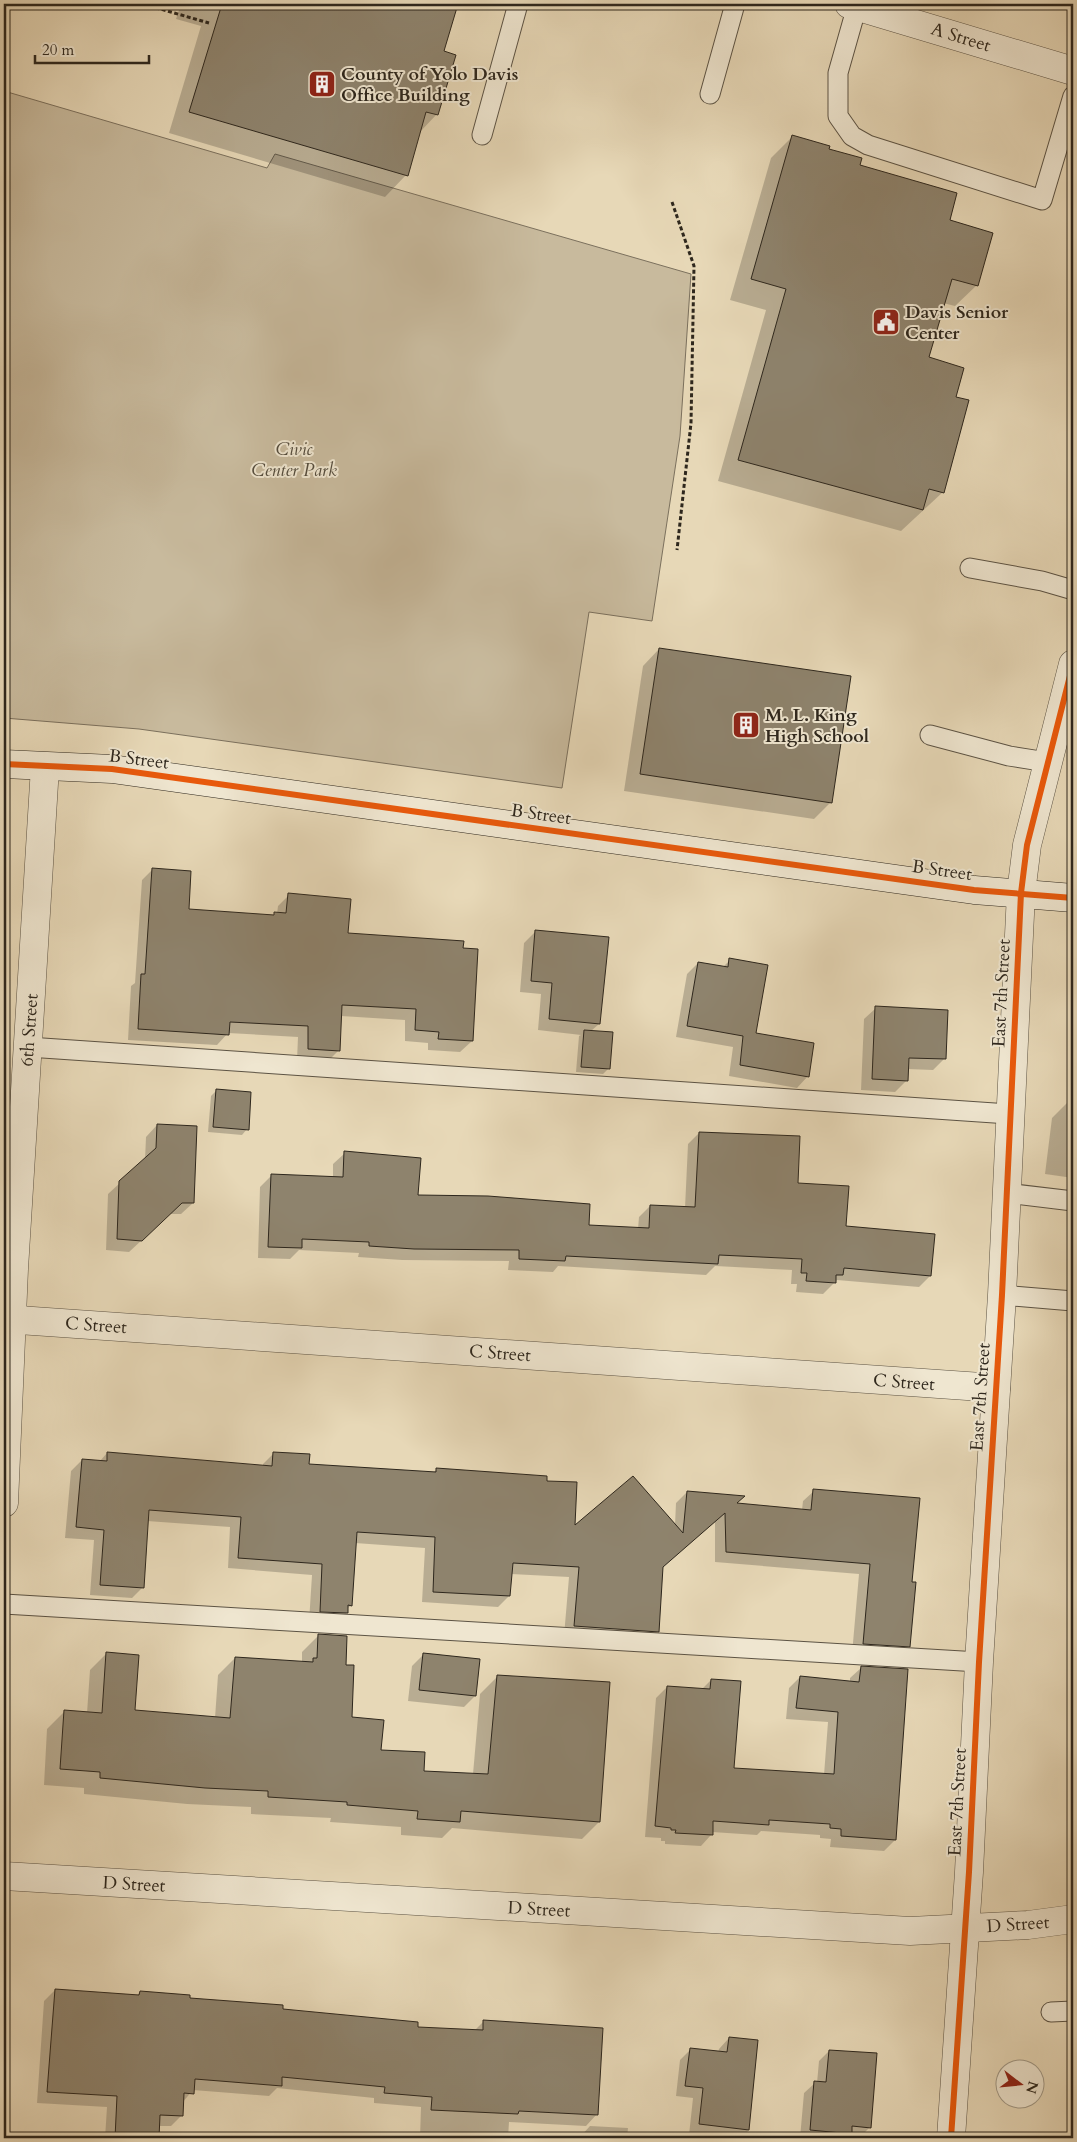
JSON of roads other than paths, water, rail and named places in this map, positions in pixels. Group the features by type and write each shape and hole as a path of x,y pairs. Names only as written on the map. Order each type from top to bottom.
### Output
{"street":[{"name":"A Street","path":"853,5 1073,70"},
{"name":"East 7th Street","path":"951,2138 966,1928 979,1662 1002,1295 1009,1114 1020,950 1021,893 1027,845 1073,664"},
{"name":"B Street","path":"4,764 112,769 974,890 1073,898"},
{"name":"6th Street","path":"4,1503 8,1319 14,1269 45,766"},
{"name":"C Street","path":"8,1319 996,1388"},
{"name":"D Street","path":"4,1876 910,1932 1028,1925 1073,1919"}],"lane":[{"path":"482,135 518,4"},
{"path":"710,94 735,4"},
{"path":"853,5 838,73 838,116 852,136 868,145 1042,200 1073,96"},
{"path":"970,568 1042,581 1073,590"},
{"path":"930,735 1009,756 1047,762"},
{"path":"28,1047 1009,1114"},
{"path":"1006,1193 1073,1202"},
{"path":"1002,1295 1073,1301"},
{"path":"4,1604 979,1662"},
{"path":"1051,2012 1073,2011"}],"place":[{"name":"County of Yolo Davis Office Building","path":"322,84"},
{"name":"Davis Senior Center","path":"886,322"},
{"name":"M. L. King High School","path":"746,725"}],"park label":[{"name":"Civic Center Park","path":"294,459"}]}
